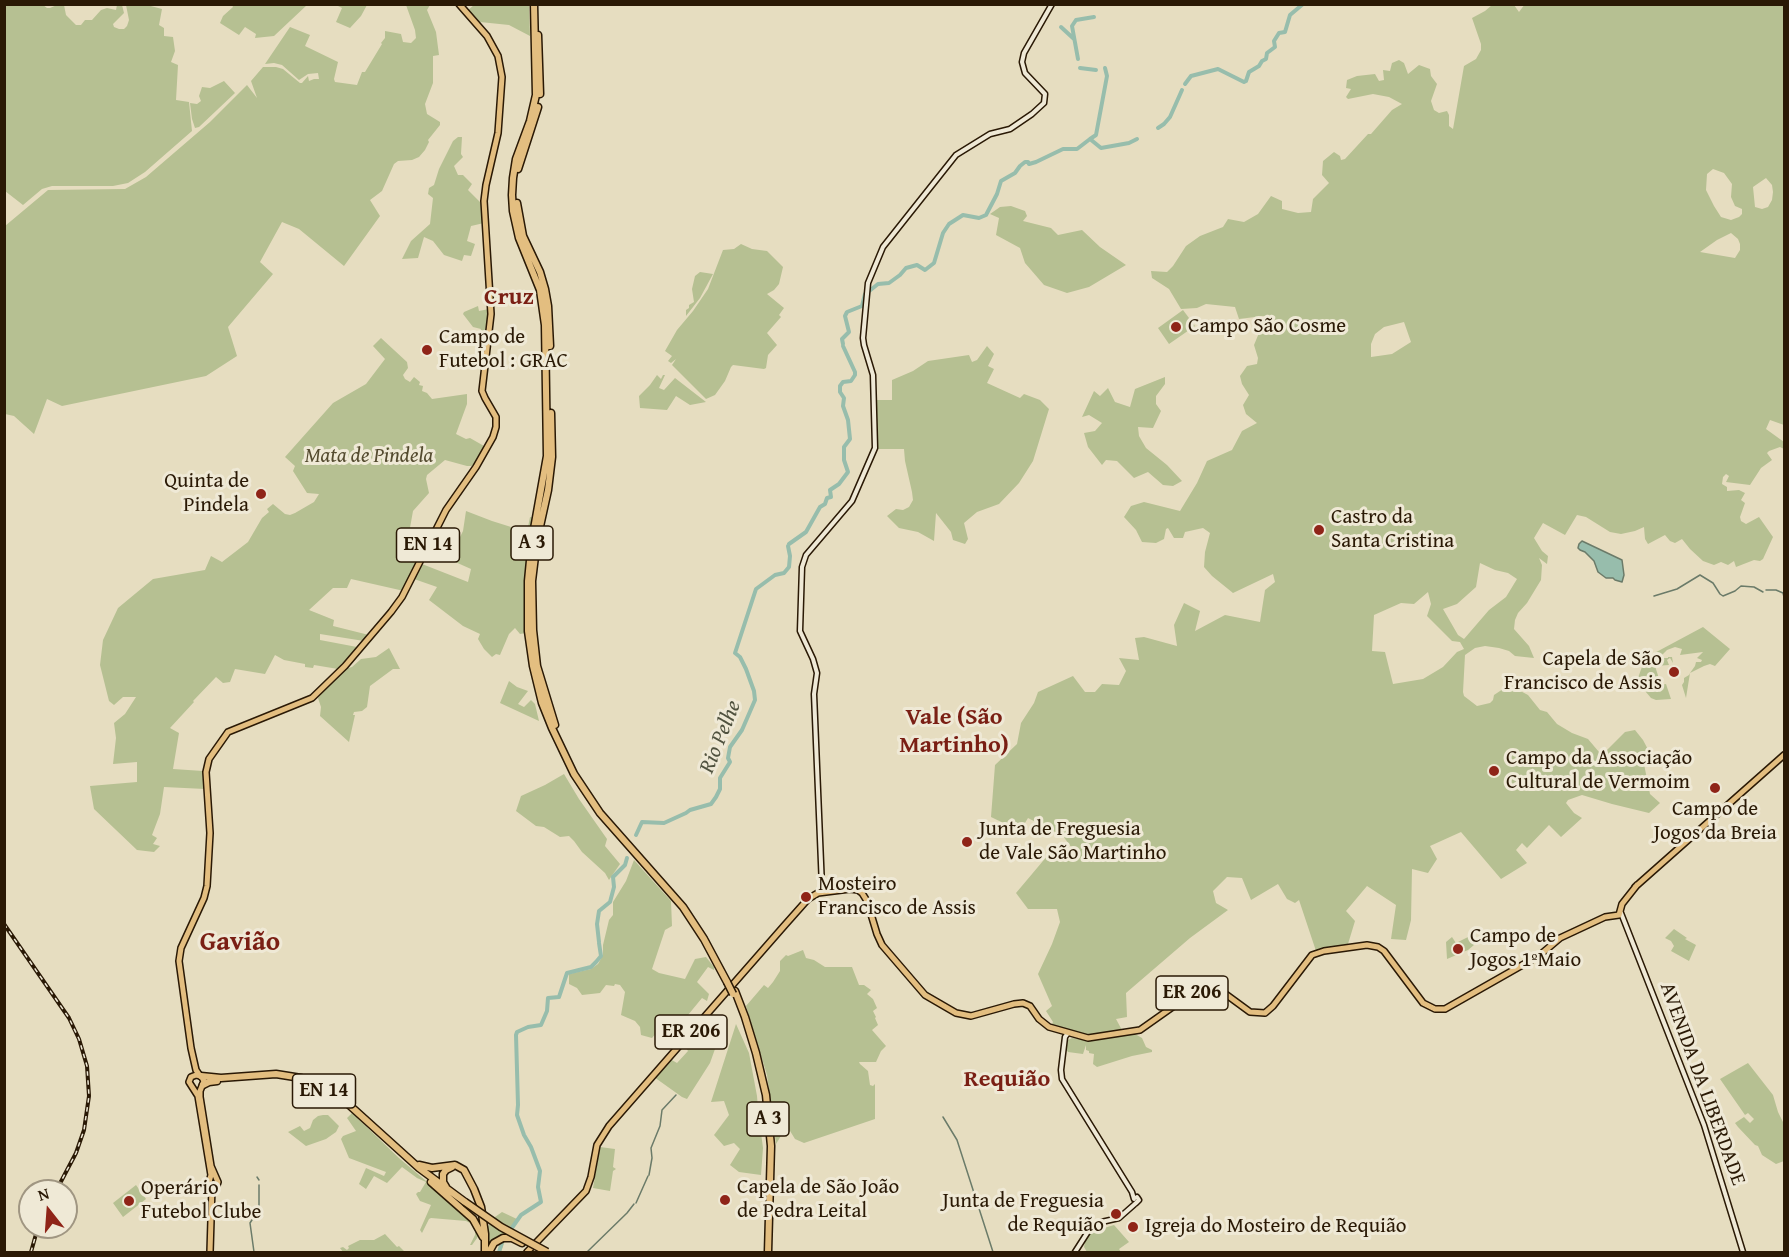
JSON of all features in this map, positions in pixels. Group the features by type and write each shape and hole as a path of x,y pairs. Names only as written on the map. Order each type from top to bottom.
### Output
{"highway":[{"name":"A 3","path":"536,4 540,95 535,122 518,171 516,195 523,236 540,272 545,289 550,325 552,456 532,581 533,630 537,666 555,726 578,772 603,811 685,905 707,938 731,986 756,1053 766,1095 771,1146 766,1252"},
{"name":"EN 14","path":"201,1076 221,1078 276,1074 316,1084 347,1103 435,1181 464,1203 522,1243 541,1252"},
{"name":"EN 14","path":"202,1087 211,1082 269,1077 290,1079 316,1087 345,1105 430,1182 501,1227 547,1252"},
{"path":"411,1160 432,1168 451,1164 462,1168 474,1188 486,1251"},
{"path":"456,1195 442,1180 444,1172 451,1167 459,1169 474,1193 486,1251"},
{"path":"430,1182 479,1220"},
{"path":"486,1251 503,1238 514,1239 522,1243"}],"main road":[{"path":"824,887 814,694 818,673 800,631 802,564 806,555 846,510 855,496 875,448 873,375 863,338 867,287 881,251 956,155 990,134 1010,129 1044,104 1045,94 1023,69 1023,56 1052,4"},
{"name":"EN 14","path":"191,1048 196,1070 204,1079 202,1087 194,1089 189,1082 193,1072 179,958 207,886 210,833 206,772 209,759 228,732 310,699 318,694 345,666 402,597 446,510 476,467 495,434 496,417 483,391 491,310 484,196 496,140 502,77 498,56 482,30 459,5"},
{"name":"ER 206","path":"527,1252 584,1195 590,1183 595,1151 600,1137 801,907 824,887 855,889 864,895 879,940 925,995 956,1013 971,1016 1023,1003 1030,1006 1039,1019 1049,1027 1067,1038 1077,1036 1088,1038 1137,1031 1191,994 1210,988 1223,991 1250,1012 1265,1013 1273,1006 1312,955 1367,945 1384,951 1423,1003 1435,1009 1445,1009 1540,955 1560,938 1616,910 1637,885 1785,755"},
{"name":"AVENIDA DA LIBERDADE","path":"1616,910 1628,928 1704,1125 1743,1252"},
{"path":"1067,1038 1061,1070 1062,1079 1132,1192 1135,1201 1119,1218 1097,1223 1091,1227 1075,1252"},
{"name":"EN 14","path":"192,1076 201,1076"},
{"path":"202,1087 200,1093 213,1183 211,1252"},
{"path":"194,1089 198,1096 213,1183"}],"green space":[{"path":"5,4 43,5 47,8 64,5 66,15 76,25 81,25 85,20 92,20 101,10 107,8 116,10 117,5 122,5 124,13 113,24 119,29 124,29 129,20 126,5 147,5 162,9 159,25 164,28 164,36 173,37 175,51 171,62 178,65 176,100 189,102 192,131 145,172 128,183 113,186 52,186 42,189 23,205 5,191"},
{"path":"1525,4 1784,5 1784,425 1770,420 1766,429 1784,442 1784,449 1780,447 1767,453 1772,460 1761,468 1750,485 1726,482 1729,476 1726,474 1722,484 1727,487 1727,491 1739,490 1745,493 1741,500 1745,503 1740,517 1741,521 1746,524 1759,517 1773,537 1763,559 1736,567 1734,561 1728,565 1721,562 1714,565 1703,561 1682,539 1675,543 1665,535 1648,544 1644,527 1621,534 1610,532 1586,517 1577,515 1565,535 1543,523 1534,538 1548,556 1547,564 1539,558 1542,565 1541,580 1518,613 1514,629 1529,646 1534,658 1515,656 1509,651 1485,646 1475,648 1465,655 1463,692 1464,696 1477,706 1490,703 1494,695 1511,686 1528,695 1540,710 1547,712 1557,724 1588,739 1599,752 1606,751 1625,732 1635,730 1652,757 1643,759 1650,794 1660,803 1649,813 1582,795 1568,800 1566,803 1574,813 1582,818 1561,837 1549,825 1527,848 1522,843 1516,850 1527,863 1501,879 1461,832 1430,846 1437,859 1428,873 1412,869 1411,920 1406,940 1391,939 1396,905 1367,886 1346,911 1355,921 1348,944 1316,951 1299,900 1295,903 1287,899 1278,884 1251,900 1242,878 1227,877 1213,891 1216,903 1228,910 1190,938 1126,993 1127,1017 1116,1019 1123,1032 1089,1037 1051,1026 1053,1022 1046,1011 1052,1006 1038,974 1060,922 1057,909 1028,909 1016,893 1048,855 1070,855 1074,851 1063,836 1028,818 1020,831 991,817 995,765 1017,744 1021,723 1038,692 1073,676 1085,692 1095,692 1102,684 1119,685 1126,671 1119,658 1139,660 1135,638 1144,637 1177,646 1174,625 1184,603 1200,611 1195,631 1225,615 1260,622 1265,590 1275,582 1273,574 1233,593 1204,567 1210,533 1203,528 1185,532 1183,538 1174,538 1168,528 1164,539 1156,543 1142,542 1136,530 1124,517 1131,506 1144,502 1180,511 1207,461 1232,450 1242,431 1257,423 1246,414 1243,405 1249,395 1240,376 1247,366 1257,364 1258,358 1254,345 1259,333 1272,327 1272,317 1239,319 1235,307 1206,304 1197,308 1181,309 1169,289 1152,278 1151,271 1167,272 1186,246 1200,236 1223,227 1228,219 1244,222 1258,214 1271,196 1282,201 1282,209 1298,213 1311,212 1313,199 1329,183 1322,175 1323,161 1334,152 1340,156 1341,160 1345,159 1392,110 1402,104 1389,97 1373,94 1348,99 1346,97 1351,89 1346,88 1347,80 1357,76 1375,74 1379,81 1384,80 1383,70 1390,71 1392,63 1399,60 1404,63 1408,74 1419,65 1430,69 1431,76 1437,84 1431,101 1434,110 1439,113 1447,111 1449,126 1453,129 1464,66 1476,59 1481,50 1472,18 1492,5 1514,5 1519,12","holes":["1713,169 1724,173 1732,184 1731,197 1735,206 1742,209 1742,214 1731,220 1721,217 1706,190 1707,174","1766,178 1772,185 1772,200 1768,207 1762,209 1755,207 1753,187","1731,233 1740,244 1740,250 1735,258 1700,252","1404,322 1411,342 1392,354 1371,357 1371,344 1375,334 1384,327","1480,563 1508,573 1517,579 1506,597 1489,610 1464,639 1458,635 1443,609 1457,604 1476,587","1428,592 1431,604 1427,616 1452,641 1460,642 1464,649 1457,652 1443,667 1423,679 1393,684 1385,652 1372,651 1374,615 1401,603 1414,604"]},
{"path":"232,5 307,5 274,36 255,38 256,34 245,27 239,35 220,23 223,16 233,7"},
{"path":"336,5 367,5 350,28 336,22 342,8"},
{"path":"406,5 430,5 427,10 436,32 439,55 433,56 433,83 425,104 427,114 440,122 440,125 428,140 425,150 419,157 398,161 394,164 382,191 370,200 380,216 344,266 299,229 282,222 260,262 273,274 228,327 237,356 206,376 62,406 47,399 34,434 14,416 5,414 5,226 48,190 125,189 146,177 210,122 247,85 257,98 251,81 263,67 283,69 300,83 308,76 309,81 319,79 318,73 308,74 299,80 282,65 265,64 290,27 310,35 305,46 338,62 335,82 357,85 362,72 365,72 382,44 385,31 401,34 403,42 411,43 416,38"},
{"path":"474,5 529,5 530,36 509,25 480,22 467,11"},
{"path":"224,81 235,93 199,127 195,128 190,103 197,104 201,101 199,96 202,87 210,88"},
{"path":"462,137 461,154 463,157 454,166 458,175 463,175 472,184 468,190 481,203 484,223 471,226 467,241 475,244 471,256 464,255 462,261 444,255 433,241 424,237 418,258 402,259 411,241 430,224 433,198 428,194 429,188 434,185 453,141"},
{"path":"1011,206 1025,211 1027,216 1023,221 1051,228 1058,235 1082,230 1100,247 1126,265 1089,287 1067,293 1044,285 1025,263 1020,248 996,235 999,218 990,214 1000,207"},
{"path":"741,244 752,249 767,251 783,267 779,284 767,294 784,308 779,315 781,317 767,333 777,345 768,355 766,368 733,365 715,395 706,399 672,365 676,359 671,363 668,361 672,356 665,351 677,330 708,289 723,250 734,249"},
{"path":"700,272 713,274 700,298 686,316 686,310 694,302 692,289 695,276"},
{"path":"478,306 479,311 489,309 487,336 479,335 481,329 473,327 463,314"},
{"name":"Campo São Cosme","path":"1183,310 1195,326 1169,344 1158,328"},
{"name":"Mata de Pindela","path":"381,338 407,362 408,368 403,375 405,379 410,382 414,377 420,382 419,385 423,386 422,391 432,399 467,394 467,404 456,434 466,439 470,438 484,446 475,466 445,460 427,475 429,493 413,511 408,539 396,551 417,561 404,591 351,579 347,588 333,588 309,610 334,620 333,626 369,635 364,641 320,634 320,640 357,647 338,669 314,665 313,668 305,667 305,664 284,660 275,655 265,674 235,669 230,682 223,683 216,677 193,701 170,728 179,733 173,769 203,771 205,789 164,787 160,814 152,835 157,838 153,844 160,846 154,852 137,850 94,809 90,786 137,782 137,762 113,764 116,738 114,723 125,714 136,697 123,697 114,705 109,701 100,665 103,640 118,608 153,579 205,570 211,556 222,562 248,542 262,518 269,512 267,509 273,504 285,514 290,515 314,502 319,494 307,493 293,471 295,466 285,457 333,403 366,384 385,359 373,346"},
{"path":"987,346 994,354 988,366 994,369 987,383 1020,398 1024,394 1040,400 1049,409 1033,461 1019,483 999,504 977,512 964,523 968,539 965,544 953,540 951,532 936,513 934,541 918,532 899,528 887,516 896,509 903,510 909,507 913,500 912,492 904,449 876,449 876,400 892,400 892,380 913,371 928,361 969,355 972,362 977,360"},
{"path":"657,375 661,379 665,375 659,388 664,390 675,378 706,402 690,405 676,396 667,410 640,408 639,396"},
{"path":"1165,377 1165,384 1156,396 1156,404 1161,411 1153,428 1138,427 1139,436 1146,448 1182,481 1173,486 1163,485 1148,472 1134,478 1117,461 1106,460 1102,465 1088,447 1084,433 1095,431 1102,423 1089,415 1082,417 1094,391 1100,396 1108,388 1115,402 1130,407 1135,389"},
{"path":"466,511 527,532 530,517 535,518 525,579 526,633 520,634 515,628 509,634 500,655 496,654 492,657 478,639 480,634 463,626 429,600 437,587 414,579 422,564 468,582 471,569 453,561 457,553 454,549 463,531"},
{"path":"1703,627 1730,649 1715,666 1710,664 1690,673 1696,662 1701,662 1702,660 1697,658 1703,652 1680,655 1682,649 1675,647 1667,650 1661,656 1647,657"},
{"path":"389,648 400,669 393,669 370,686 367,707 362,711 354,712 349,742 320,716 321,707 318,698 342,670 352,667 361,659 376,657"},
{"path":"1672,657 1673,663 1670,658 1667,660 1669,665 1655,666 1661,685 1666,684 1671,699 1656,700 1651,698 1640,685 1638,678 1644,661"},
{"path":"1690,673 1686,698 1682,685 1684,678"},
{"path":"509,681 528,691 518,704 524,707 531,700 535,704 539,721 500,703"},
{"path":"564,774 607,839 605,846 620,864 609,880 569,836 560,837 544,827 536,826 516,811 521,796"},
{"path":"634,860 671,901 672,926 665,930 652,969 685,979 695,959 706,957 714,967 714,970 708,967 697,982 709,994 707,1001 702,998 688,1015 670,1017 652,1038 641,1035 640,1027 635,1021 621,1015 625,992 620,985 606,985 600,993 582,995 577,988 569,984 569,974 591,969 598,964 603,955 609,920 613,915 613,902 626,881"},
{"path":"1674,929 1696,945 1689,961 1671,951 1674,946 1665,938"},
{"name":"Campo de Jogos 1ºMaio","path":"1452,937 1456,943 1468,937 1474,945 1447,959 1446,942"},
{"path":"803,950 806,958 825,967 852,967 859,985 864,985 871,990 867,994 873,999 877,1008 873,1011 878,1025 872,1030 886,1046 876,1062 859,1062 868,1071 870,1085 875,1084 875,1119 804,1143 795,1139 787,1126 776,1144 767,1075 746,1006 764,985 768,988 773,982 780,971 780,961 786,955"},
{"path":"709,1014 725,1021 710,1063 687,1099 654,1077 670,1059 677,1063 688,1051 683,1044"},
{"path":"736,1024 749,1053 757,1096 758,1108 751,1105 751,1122 760,1125 763,1148 761,1175 739,1172 730,1165 740,1149 734,1143 724,1146 714,1135 729,1115 724,1101 711,1102"},
{"path":"1135,1034 1142,1038 1146,1047 1152,1052 1097,1067 1093,1064 1094,1054 1086,1050 1086,1045 1083,1054 1068,1052 1066,1049 1068,1040 1072,1038 1089,1040"},
{"path":"1748,1063 1773,1095 1784,1124 1784,1161 1776,1164 1762,1155 1758,1146 1735,1123 1744,1117 1750,1123 1754,1119 1748,1113 1745,1115 1720,1079"},
{"path":"352,1113 399,1158 472,1220 480,1234 472,1245 470,1245 475,1229 466,1221 431,1218 422,1233 420,1230 431,1205 420,1201 416,1194 426,1182 402,1167 387,1183 374,1176 366,1189 359,1184 366,1168 384,1176 386,1172 349,1158 341,1139 356,1131 347,1118"},
{"path":"328,1115 339,1126 336,1132 326,1139 306,1146 288,1132 300,1126 304,1131 310,1128 313,1120"},
{"path":"600,1147 615,1149 613,1167 616,1169 613,1171 610,1191 593,1188"},
{"name":"Operário Futebol Clube","path":"136,1185 146,1199 123,1217 113,1203"},
{"path":"502,1212 519,1220 513,1229 521,1237 506,1238 501,1252 499,1252 502,1241 505,1238 487,1252 486,1229"},
{"path":"1114,1225 1129,1242 1119,1249 1121,1252 1087,1252 1084,1247 1085,1242 1091,1232"},
{"path":"385,1234 405,1252 343,1252 340,1248 347,1250 348,1246 360,1240 374,1240"}],"shaded area":[{"path":"1582,541 1622,560 1624,575 1622,582 1606,578 1598,572 1594,561 1578,548"}],"waterway":[{"name":"Rio Pelhe","path":"1185,84 1191,76 1218,69 1246,81 1249,72 1259,66 1266,59 1267,53 1275,47 1274,41 1279,33 1285,32 1290,15 1303,4"},
{"path":"1078,59 1072,26 1076,20 1094,17"},
{"path":"1061,27 1074,39"},
{"path":"1080,68 1096,70"},
{"path":"1090,139 1096,135 1107,76 1105,68"},
{"name":"Rio Pelhe","path":"1158,128 1170,117 1182,90"},
{"name":"Rio Pelhe","path":"868,292 878,284 889,283 906,268 917,265 925,270 934,263 943,233 949,224 963,215 979,218 986,215 1001,181 1015,173 1025,162 1029,164 1036,162 1063,149 1077,149 1090,139 1101,148 1129,143 1137,139"},
{"name":"Rio Pelhe","path":"843,344 842,339 849,332 845,316 847,312 862,306 865,294"},
{"name":"Rio Pelhe","path":"789,544 806,532 820,507 825,504 827,498 831,497 830,490 839,484 848,472 844,460 844,447 850,439 840,386 843,382 851,381 855,372 843,346"},
{"name":"Rio Pelhe","path":"636,835 642,822 664,823 690,810 711,804 716,797 720,789 720,778 730,762 728,758 730,747 742,730 755,700 746,669 740,657 735,653 756,589 775,575 784,573 789,567 788,546"},
{"path":"1654,596 1677,589 1700,575 1713,583 1723,596 1741,586 1754,587 1763,592"},
{"path":"1766,590 1776,590 1783,593 1784,597"},
{"name":"Rio Pelhe","path":"599,942 597,924 599,911 610,902 614,887 613,877 625,865 627,858"},
{"name":"Rio Pelhe","path":"499,1252 502,1242 521,1215 541,1202 538,1187 540,1171 517,1115 516,1035 517,1032 528,1027 541,1025 547,1011 548,998 559,997 567,973 591,967 596,962 601,956 599,943"},
{"path":"649,1175 651,1148 660,1126 662,1110 676,1095"},
{"path":"943,1117 957,1140 993,1252"},
{"path":"636,1203 648,1176"},
{"path":"254,1252 250,1223 259,1209 259,1185"},
{"path":"587,1252 634,1204"}],"railway":[{"path":"4,924 69,1018 79,1039 87,1066 89,1096 84,1130 76,1153 62,1179"},
{"path":"31,1252 35,1239"}],"place":[{"name":"Campo São Cosme","path":"1176,327"},
{"name":"Campo de Futebol : GRAC","path":"427,350"},
{"name":"Quinta de Pindela","path":"261,494"},
{"name":"Castro da Santa Cristina","path":"1319,530"},
{"name":"Capela de São Francisco de Assis","path":"1674,672"},
{"name":"Campo da Associação Cultural de Vermoim","path":"1494,771"},
{"name":"Campo de Jogos da Breia","path":"1715,788"},
{"name":"Junta de Freguesia de Vale São Martinho","path":"967,842"},
{"name":"Mosteiro Francisco de Assis","path":"806,897"},
{"name":"Campo de Jogos 1ºMaio","path":"1458,949"},
{"name":"Capela de São João de Pedra Leital","path":"725,1200"},
{"name":"Operário Futebol Clube","path":"129,1201"},
{"name":"Junta de Freguesia de Requião","path":"1116,1214"},
{"name":"Igreja do Mosteiro de Requião","path":"1133,1227"}],"district":[{"name":"Cruz","path":"509,298"},
{"name":"Vale (São Martinho)","path":"954,732"},
{"name":"Gavião","path":"240,943"},
{"name":"Requião","path":"1007,1080"}]}
